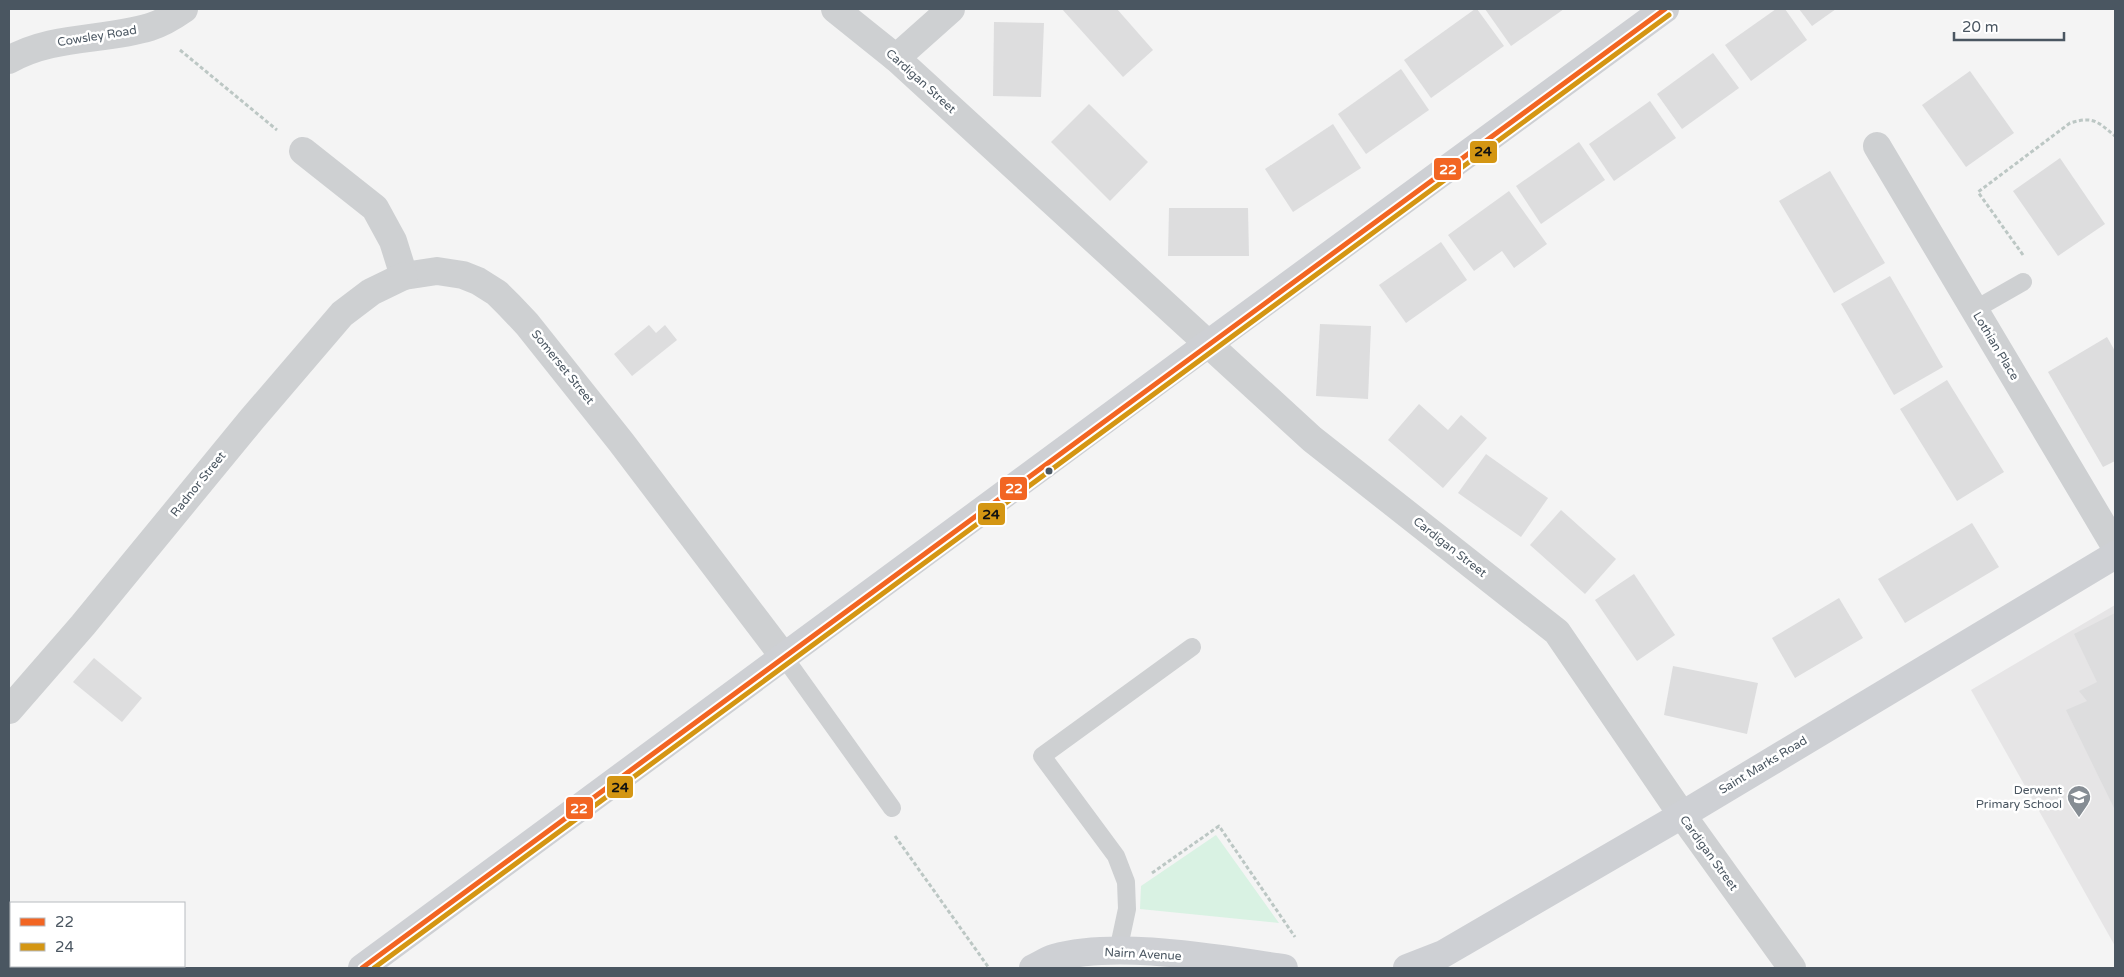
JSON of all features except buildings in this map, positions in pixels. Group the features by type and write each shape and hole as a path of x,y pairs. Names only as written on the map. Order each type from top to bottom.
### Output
{"street":[{"name":"Cowsley Road","path":"9,60 46,45 69,40 107,36 152,26 184,9"},
{"name":"Cardigan Street","path":"835,9 896,58 1312,438 1557,632 1682,814 1792,968"},
{"path":"896,58 951,9"},
{"path":"362,968 1665,9"},
{"name":"Lothian Place","path":"1877,146 2115,546"},
{"path":"303,151 375,208 393,241 404,276"},
{"name":"Somerset Street","path":"404,276 437,271 464,275 497,293 528,324 784,657"},
{"name":"Radnor Street","path":"9,710 83,625 252,419 342,314 371,292 404,276"},
{"name":"Saint Marks Road","path":"1407,968 1443,954 1682,814 2115,555"},
{"name":"Nairn Avenue","path":"1033,968 1052,958 1077,961 1118,951 1205,958 1284,968"}],"lane":[{"path":"1974,310 2023,282"},
{"path":"1118,951 1127,909 1127,891 1126,882 1116,856 1042,756 1192,647"},
{"path":"784,657 892,808"}],"path":[{"path":"152,26 303,151"},
{"path":"2023,282 2037,274 1978,192 2070,123 2085,118 2100,124 2115,136"},
{"path":"892,808 886,822 988,968"},
{"path":"1127,891 1219,826 1300,945"}],"shaded area":[{"name":"Derwent Primary School","path":"2115,605 2115,946 1971,690"}],"green space":[{"path":"1216,835 1279,923 1140,909 1141,886"}],"transit line":[{"name":"22","path":"362,968 1665,9"},
{"name":"24","path":"374,968 1669,15"}],"place":[{"name":"Derwent Primary School","path":"2079,818"}]}
